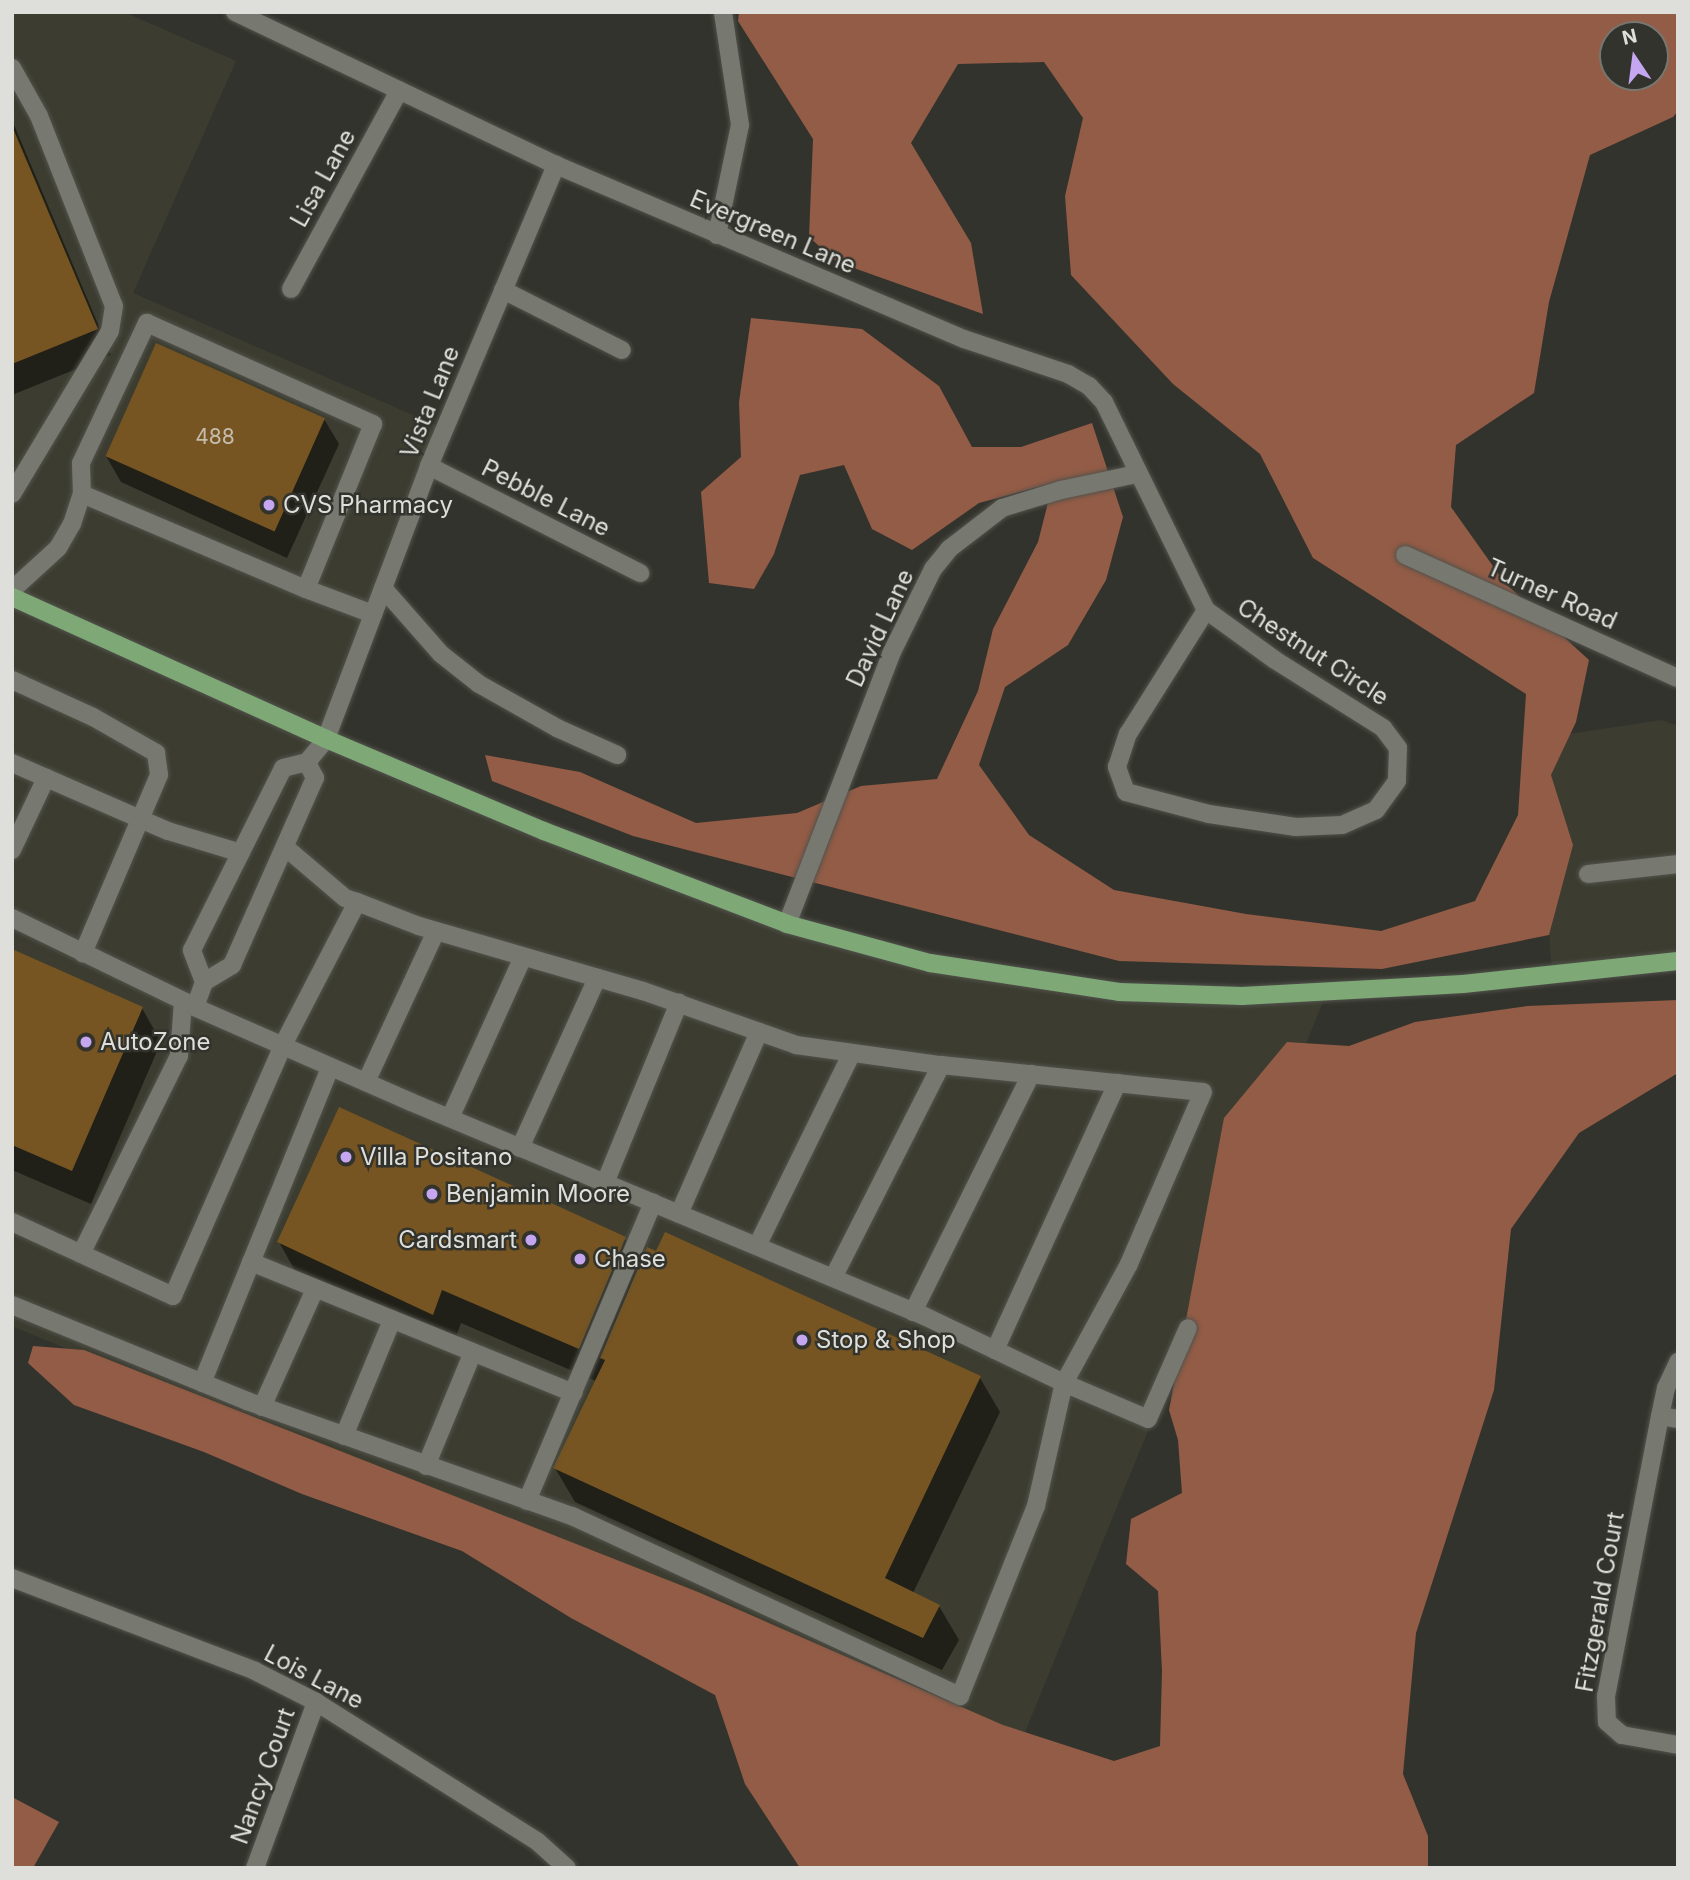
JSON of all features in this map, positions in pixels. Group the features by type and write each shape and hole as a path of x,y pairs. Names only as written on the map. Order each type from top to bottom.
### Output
{"main road":[{"path":"12,597 326,739 544,831 786,924 930,963 1119,992 1242,996 1463,984 1678,961"}],"street":[{"name":"Evergreen Lane","path":"234,12 556,165 964,339 1068,374 1089,386 1104,402 1138,474"},
{"path":"717,234 740,125 723,12"},
{"path":"12,68 38,116 114,306 110,331 12,494"},
{"name":"Lisa Lane","path":"291,289 399,91"},
{"name":"Vista Lane","path":"307,762 326,739 429,466 556,165"},
{"path":"503,290 622,350"},
{"path":"12,590 58,548 72,524 82,494 81,463 148,323 373,424 306,589"},
{"name":"Pebble Lane","path":"429,466 640,573"},
{"name":"Chestnut Circle","path":"1138,474 1206,610 1275,660 1383,728 1398,748 1397,781 1376,810 1342,825 1296,827 1209,814 1126,792 1117,767 1128,734 1206,610"},
{"name":"David Lane","path":"786,924 891,654 933,569 949,549 1002,508 1061,490 1138,474"},
{"path":"82,494 306,589 373,614"},
{"name":"Turner Road","path":"1405,555 1678,678"},
{"path":"383,588 441,654 479,684 557,728 617,755"},
{"path":"12,680 93,717 156,753 159,775 143,820 83,953"},
{"path":"81,1254 179,1056 189,1004 204,982 232,965 315,778 307,762 283,768 192,950 204,982"},
{"path":"12,763 168,831 241,853"},
{"path":"12,850 46,778"},
{"path":"12,1305 262,1406 572,1516 960,1696 1037,1506 1064,1383 1129,1264 1203,1092 941,1065 796,1045 679,1003 436,931 351,900 285,847"},
{"path":"1588,874 1678,864"},
{"path":"12,1222 173,1296 351,900"},
{"path":"12,918 189,1004 330,1067 913,1312 1148,1419 1188,1328"},
{"path":"366,1082 436,931"},
{"path":"450,1118 523,957"},
{"path":"520,1147 597,978"},
{"path":"605,1183 679,1003"},
{"path":"679,1214 759,1032"},
{"path":"757,1246 852,1053"},
{"path":"833,1278 941,1065"},
{"path":"202,1383 330,1067"},
{"path":"913,1312 1031,1074"},
{"path":"995,1350 1117,1083"},
{"path":"527,1501 653,1203"},
{"path":"251,1262 573,1393"},
{"path":"262,1406 315,1289"},
{"path":"344,1436 392,1320"},
{"path":"426,1466 473,1352"},
{"name":"Fitzgerald Court","path":"1678,1362 1666,1388 1669,1417 1606,1696 1607,1722 1622,1735 1678,1745"},
{"name":"Lois Lane","path":"12,1578 255,1671 316,1702 538,1842 567,1868"},
{"name":"Nancy Court","path":"255,1868 316,1702"}],"shaded area":[{"path":"12,12 124,12 236,61 133,293 445,429 326,738 787,924 930,963 1119,992 1327,992 1021,1742 12,1326"},
{"path":"739,12 1678,12 1678,111 1673,117 1590,155 1549,302 1534,393 1456,445 1451,507 1505,583 1589,660 1576,722 1551,775 1573,845 1549,935 1382,969 1119,961 633,836 492,781 485,755 580,772 696,823 797,813 861,786 937,779 978,691 993,629 1038,542 1053,483 979,503 912,550 872,529 844,465 800,475 774,554 754,589 709,583 701,492 741,457 739,402 751,318 862,329 939,386 972,447 1021,447 1092,423 1123,517 1106,580 1068,645 1005,687 979,765 1029,835 1114,890 1246,914 1381,931 1475,901 1518,815 1526,694 1313,558 1260,454 1173,384 1071,275 1065,196 1083,118 1044,62 958,64 911,143 971,243 983,314 837,262 809,237 813,139 738,21"},
{"path":"1662,720 1678,726 1678,965 1552,974 1535,739"},
{"path":"1678,1000 1678,1073 1579,1133 1511,1229 1494,1390 1416,1633 1403,1774 1428,1836 1428,1868 800,1868 745,1784 715,1695 571,1618 462,1551 302,1494 204,1452 74,1405 28,1363 33,1346 84,1350 698,1592 1003,1725 1114,1761 1160,1746 1162,1671 1158,1591 1126,1564 1131,1519 1182,1493 1178,1440 1169,1410 1224,1118 1287,1042 1349,1046 1415,1022 1527,1006"},
{"path":"12,1797 59,1822 33,1868 12,1868"}],"building":[{"path":"12,126 98,329 12,364"},
{"path":"156,343 325,418 275,532 106,456"},
{"path":"12,949 143,1007 72,1171 12,1145"},
{"path":"339,1107 626,1237 579,1349 442,1290 433,1315 277,1242"},
{"path":"665,1232 981,1376 885,1578 940,1605 923,1638 553,1468 605,1360 600,1358 647,1247 656,1251"}],"place":[{"name":"CVS Pharmacy","path":"269,505"},
{"name":"AutoZone","path":"86,1042"},
{"name":"Villa Positano","path":"346,1157"},
{"name":"Benjamin Moore","path":"432,1194"},
{"name":"Cardsmart","path":"531,1240"},
{"name":"Chase","path":"580,1259"},
{"name":"Stop & Shop","path":"802,1340"}]}
